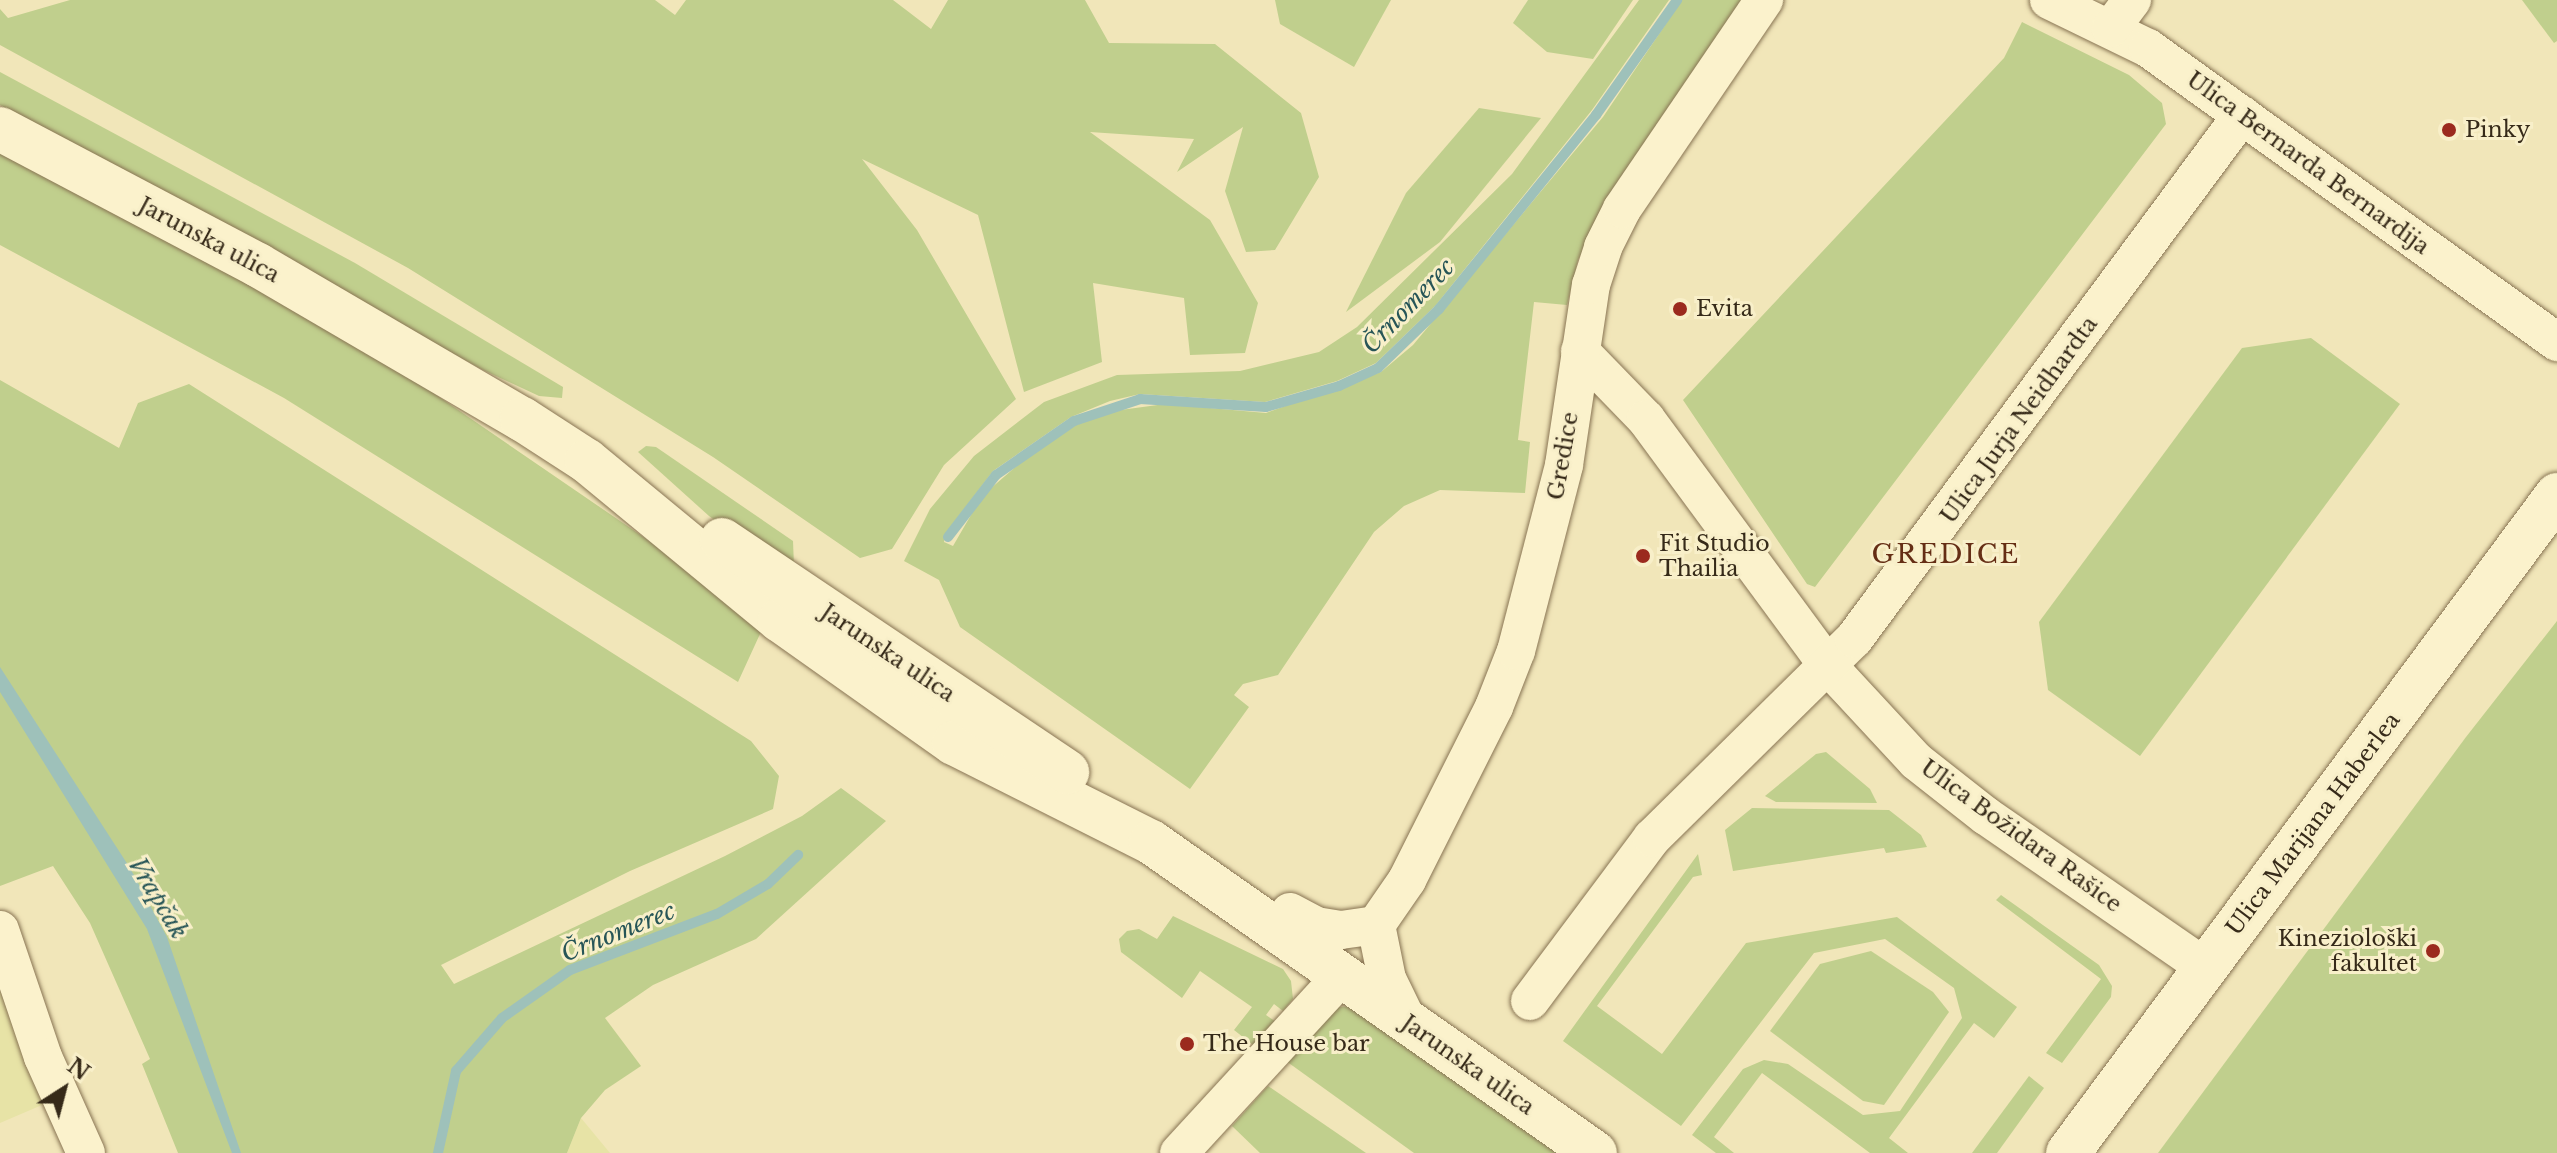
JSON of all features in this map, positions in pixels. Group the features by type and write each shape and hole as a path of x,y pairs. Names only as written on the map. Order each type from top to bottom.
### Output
{"street":[{"name":"Gredice","path":"1376,925 1407,880 1494,707 1516,651 1564,465 1591,285 1622,209 1764,0"},
{"name":"Ulica Bernarda Bernardija","path":"2049,0 2122,14 2148,48 2557,342"},
{"name":"Ulica Jurja Neidhardta","path":"1530,1001 1652,838 1829,667 1935,534 2242,115"},
{"name":"Jarunska ulica","path":"0,129 258,265 416,356 587,461 780,620 954,743 1151,842 1595,1153"},
{"name":"Ulica Božidara Rašice","path":"1580,351 1646,419 1829,667 1875,720 1948,788 2206,968"},
{"name":"Jarunska ulica","path":"416,356 473,374 556,415 642,472 699,525 895,659 1048,762 1139,807 1290,912 1342,976"},
{"name":"Ulica Marijana Haberlea","path":"2068,1153 2557,495"},
{"path":"1290,912 1316,926 1341,930 1376,925 1387,979 1408,1022"},
{"path":"0,930 43,1057 86,1153"},
{"path":"1179,1153 1342,976"}],"shaded area":[{"path":"0,958 49,1102 0,1123"},
{"path":"581,1118 610,1153 567,1153"}],"green space":[{"path":"70,0 655,0 675,15 686,0 893,0 931,29 948,0 1085,0 1109,43 1215,44 1301,113 1319,177 1275,250 1246,252 1225,191 1243,127 1177,172 1194,139 1090,132 1210,220 1258,303 1245,353 1190,355 1184,298 1093,283 1102,362 1024,392 978,215 862,159 917,230 1016,399 944,465 892,549 860,558 713,457 408,268 0,45 0,9 8,18"},
{"path":"1275,0 1391,0 1354,67 1280,24"},
{"path":"1528,0 1633,0 1593,59 1547,52 1513,23"},
{"path":"1639,0 1669,0 1592,110 1436,305 1376,363 1337,381 1265,402 1140,394 1110,401 1071,417 993,471 945,534 944,542 953,546 982,496 1034,451 1076,425 1113,411 1165,404 1266,413 1381,372 1413,345 1603,117 1682,0 1745,0 1606,204 1578,260 1567,305 1534,302 1518,440 1530,442 1525,493 1440,490 1404,506 1374,532 1278,675 1243,684 1234,695 1249,707 1190,789 960,627 939,580 904,561 930,509 974,456 1044,402 1117,375 1240,371 1319,352 1357,327 1512,174"},
{"path":"2522,0 2557,0 2557,41 2554,43"},
{"path":"2022,22 2129,75 2162,103 2166,124 1815,587 1807,584 1683,400 2004,58"},
{"path":"0,72 355,263 563,387 562,398 539,396 483,370 0,105"},
{"path":"1479,108 1541,118 1440,242 1346,312 1406,193"},
{"path":"0,148 375,353 766,621 738,682 284,398 0,245"},
{"path":"2311,338 2400,404 2140,756 2048,690 2039,622 2242,348"},
{"path":"0,380 119,448 138,403 189,384 751,741 779,776 773,809 630,871 441,965 454,984 725,856 802,816 841,788 886,821 756,939 653,985 605,1018 641,1066 605,1090 581,1118 567,1153 178,1153 142,1064 150,1059 90,923 53,866 0,886"},
{"path":"646,446 656,447 793,541 794,566 753,548 709,516 638,452"},
{"name":"Kineziološki fakultet","path":"2557,621 2557,1153 2158,1153 2466,737"},
{"path":"1826,752 1870,789 1877,803 1776,802 1765,796 1816,754"},
{"path":"1752,808 1889,810 1921,835 1927,847 1886,853 1884,848 1733,871 1725,830"},
{"path":"1698,854 1702,875 1693,877 1597,1006 1662,1054 1746,943 1897,917 2017,1007 1994,1038 1974,1023 1889,1138 1908,1153 1870,1153 1762,1073 1714,1137 1734,1153 1716,1153 1692,1135 1743,1069 1764,1060 1788,1064 1863,1115 1900,1111 1962,1018 1954,988 1885,939 1814,953 1681,1126 1563,1041"},
{"path":"2001,895 2099,965 2112,986 2111,997 2062,1063 2046,1053 2101,979 1996,900"},
{"path":"1173,916 1283,969 1291,981 1293,999 1283,1011 1274,1004 1266,1015 1276,1022 1253,1045 1234,1030 1252,1007 1200,971 1182,998 1121,952 1119,939 1127,931 1139,929 1157,939"},
{"path":"1871,951 1933,992 1949,1012 1884,1105 1863,1101 1770,1031 1820,964"},
{"path":"1350,1006 1558,1153 1414,1153 1286,1061 1332,1008"},
{"path":"2029,1076 2044,1088 1997,1153 1972,1153"},
{"path":"1268,1086 1366,1153 1260,1153 1232,1126"}],"water":[{"path":"0,667 130,868 167,937 241,1153 232,1153 147,929 0,692"}],"waterway":[{"name":"Črnomerec","path":"948,537 996,475 1074,421 1140,399 1266,407 1339,386 1378,368 1439,309 1596,115 1677,0"},
{"name":"Črnomerec","path":"438,1153 456,1071 502,1018 570,970 717,914 768,884 798,855"}],"place":[{"name":"Pinky","path":"2449,130"},
{"name":"Evita","path":"1680,309"},
{"name":"Fit Studio Thailia","path":"1643,556"},
{"name":"Kineziološki fakultet","path":"2433,951"},
{"name":"The House bar","path":"1187,1044"}],"district":[{"name":"GREDICE","path":"1946,555"}],"water label":[{"name":"Vrapčak","path":"158,898"}]}
